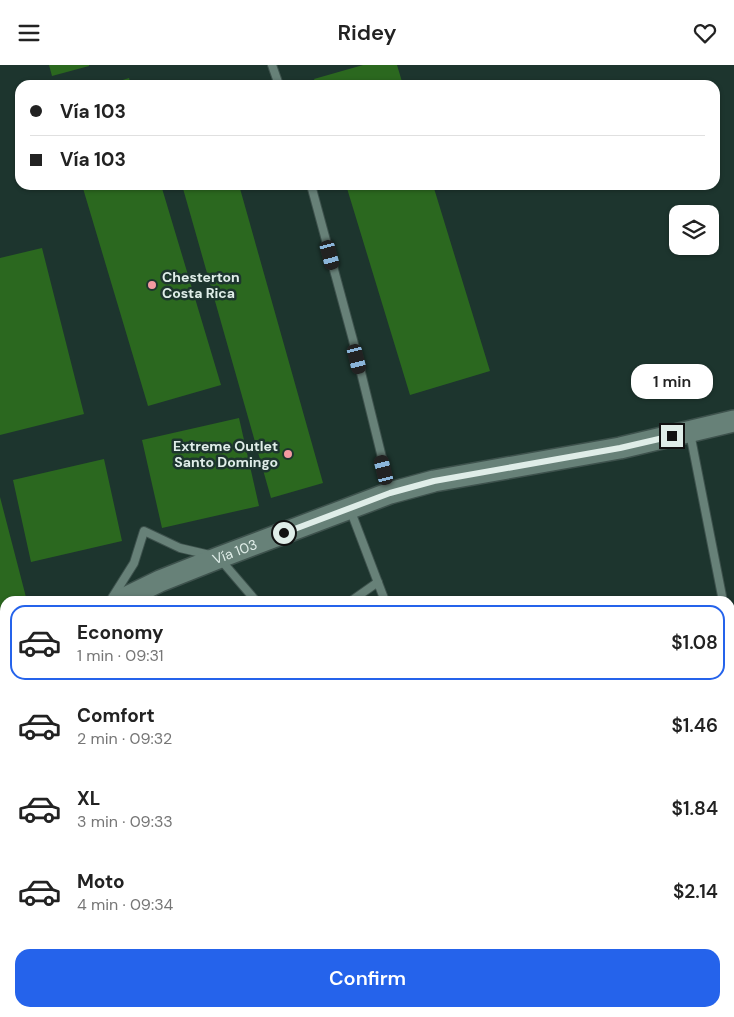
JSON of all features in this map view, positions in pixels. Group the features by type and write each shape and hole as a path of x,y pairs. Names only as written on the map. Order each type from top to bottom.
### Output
{"main road":[{"name":"Vía 103","path":"129,596 218,557 390,493 434,481 620,448 690,433 734,421"}],"lane":[{"path":"272,65 277,80"},
{"path":"312,190 353,340 390,493"},
{"path":"690,433 722,596"},
{"path":"350,509 383,596"},
{"path":"113,596 134,563 144,531 180,548 218,557 252,596"},
{"path":"358,596 378,582"}],"building":[{"path":"49,65 89,65 89,66 52,76"},
{"path":"363,65 397,65 402,80 314,80"},
{"name":"Chesterton Costa Rica","path":"83,190 162,190 221,385 148,406"},
{"path":"183,190 240,190 323,483 271,498"},
{"path":"348,190 435,190 490,371 410,395"},
{"path":"42,248 84,414 0,435 0,258"},
{"path":"239,418 259,506 162,528 142,440"},
{"path":"104,459 122,541 31,562 13,480"},
{"path":"0,497 26,596 0,596"}],"place":[{"name":"Chesterton Costa Rica","path":"152,285"},
{"name":"Extreme Outlet Santo Domingo","path":"288,454"}],"route":[{"path":"284,533 390,493 434,481 620,448 672,436"}]}
